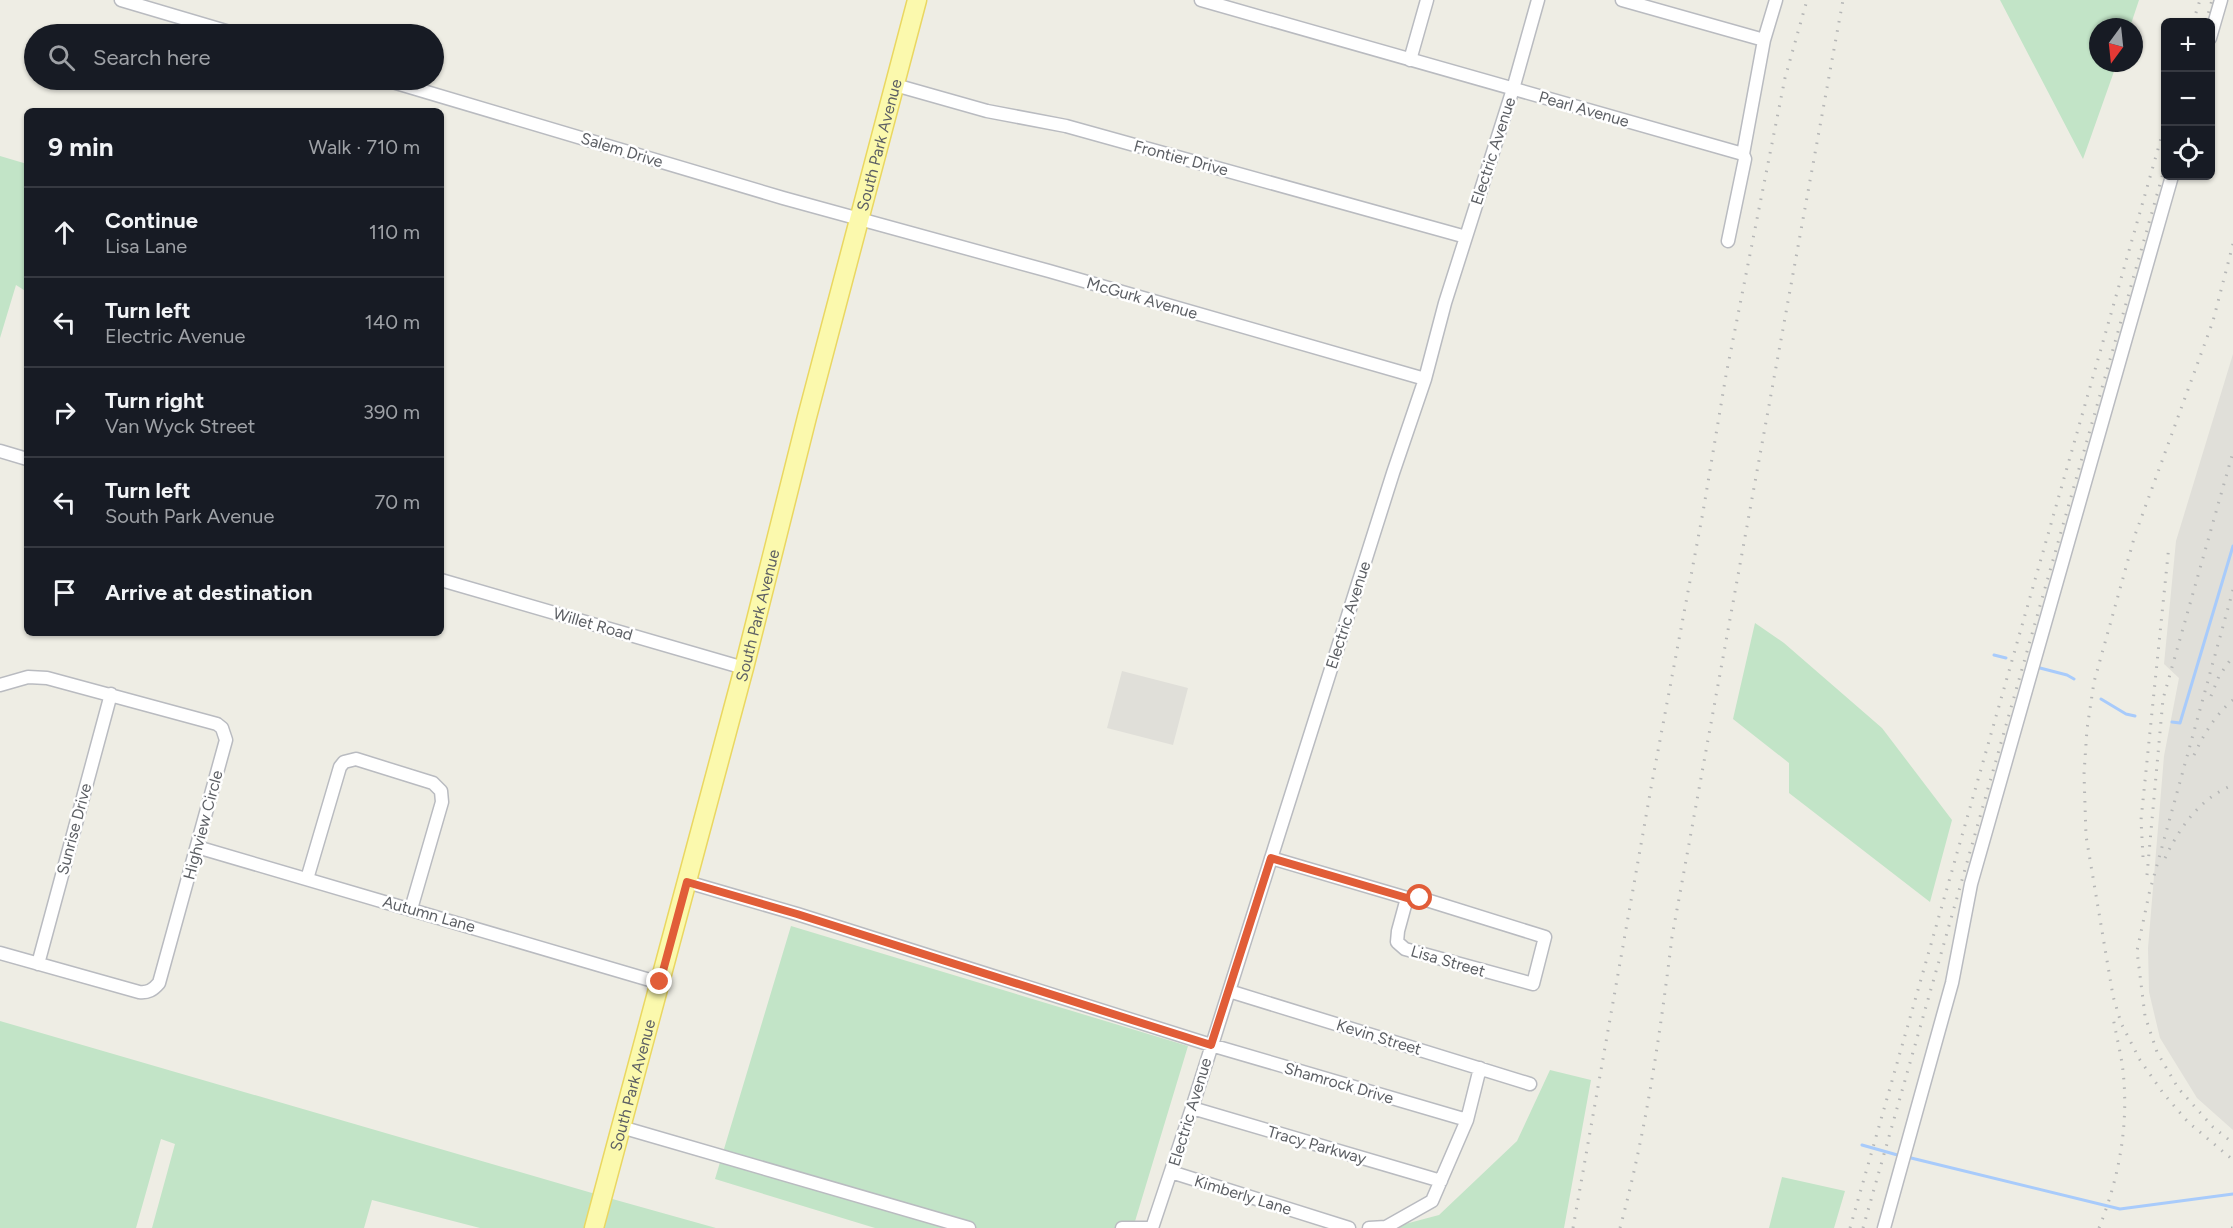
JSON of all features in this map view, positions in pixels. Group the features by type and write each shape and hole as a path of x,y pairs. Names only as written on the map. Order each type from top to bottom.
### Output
{"main road":[{"name":"South Park Avenue","path":"594,1228 744,668 807,417 917,0"}],"street":[{"path":"121,0 202,24"},
{"name":"Pearl Avenue","path":"1202,0 1743,154"},
{"path":"1410,60 1427,0"},
{"name":"Electric Avenue","path":"1152,1228 1425,379 1538,0"},
{"path":"1622,0 1764,40"},
{"path":"1728,241 1745,159 1743,154 1764,40 1776,0"},
{"path":"2215,23 2221,0"},
{"name":"Frontier Drive","path":"895,86 987,111 1066,126 1466,237"},
{"name":"Salem Drive","path":"420,90 859,218"},
{"path":"1884,1228 1952,983 1971,884 2171,180"},
{"name":"McGurk Avenue","path":"859,218 1425,379"},
{"path":"0,451 24,458"},
{"name":"Willet Road","path":"444,581 744,668"},
{"name":"Highview Circle","path":"0,685 37,676 111,694 217,724 222,728 226,740 159,983 154,988 148,992 139,992 0,953"},
{"name":"Sunrise Drive","path":"38,964 111,694"},
{"path":"307,879 340,767 344,762 356,759 433,783 441,791 442,802 411,909"},
{"name":"Autumn Lane","path":"197,847 660,982"},
{"path":"1271,858 1407,898"},
{"name":"Shamrock Drive","path":"687,882 797,914 1211,1045 1467,1120"},
{"name":"Lisa Street","path":"1407,898 1420,898 1545,937 1533,984 1405,949 1397,942 1407,898"},
{"name":"Kevin Street","path":"1229,991 1530,1083"},
{"path":"1369,1228 1386,1227 1432,1201 1467,1120 1480,1068"},
{"name":"Tracy Parkway","path":"1192,1108 1441,1181"},
{"path":"621,1127 969,1228"},
{"name":"Kimberly Lane","path":"1171,1172 1349,1228"},
{"path":"1122,1228 1152,1228"}],"shaded area":[{"path":"2233,354 2233,1130 2197,1098 2160,1038 2149,992 2148,948 2164,756 2179,678 2164,664 2176,541"},
{"path":"1122,671 1188,688 1173,745 1107,728"}],"green space":[{"path":"2000,0 2139,0 2133,18 2089,18 2089,72 2114,72 2083,159"},
{"path":"0,156 24,163 24,290 16,285 0,338"},
{"path":"1755,623 1784,643 1882,728 1952,820 1930,902 1789,793 1789,763 1733,719"},
{"path":"791,926 1188,1046 1133,1228 875,1228 715,1179"},
{"path":"0,1021 716,1228 480,1228 372,1200 364,1228 152,1228 175,1144 161,1139 136,1228 0,1228"},
{"path":"1550,1070 1591,1080 1564,1228 1390,1228 1439,1215 1517,1141"},
{"path":"1782,1177 1845,1191 1834,1228 1769,1228"}],"waterway":[{"path":"2172,722 2180,723 2233,546"},
{"path":"1994,655 2006,658"},
{"path":"2040,668 2074,679"},
{"path":"2101,699 2126,714 2135,716"},
{"path":"1862,1145 1901,1156"},
{"path":"1907,1157 2120,1209 2233,1194"}],"railway":[{"path":"1573,1228 1726,375 1785,78 1807,0"},
{"path":"1620,1228 1645,1120 1672,937 1843,0"},
{"path":"2194,18 2200,0"},
{"path":"2207,18 2212,0"},
{"path":"1850,1228 2165,126"},
{"path":"1863,1228 2161,180"},
{"path":"2233,244 2213,321 2135,535 2094,682 2087,729 2084,774 2086,836 2113,996 2121,1023 2140,1060 2163,1093 2188,1122 2233,1160"},
{"path":"2147,875 2163,699 2233,452"},
{"path":"2143,857 2141,820 2169,545"},
{"path":"2233,590 2149,894 2137,951 2145,1016 2157,1052 2178,1088 2213,1127 2233,1143"},
{"path":"2211,696 2219,676 2233,656"},
{"path":"2194,755 2210,725 2233,700"},
{"path":"2165,858 2177,835 2192,815 2211,798 2233,785"},
{"path":"2099,1228 2117,1171 2125,1111 2123,1071 2113,1017"}],"route":[{"path":"660,982 687,882 797,914 1211,1045 1271,858 1407,898 1420,898"}]}
